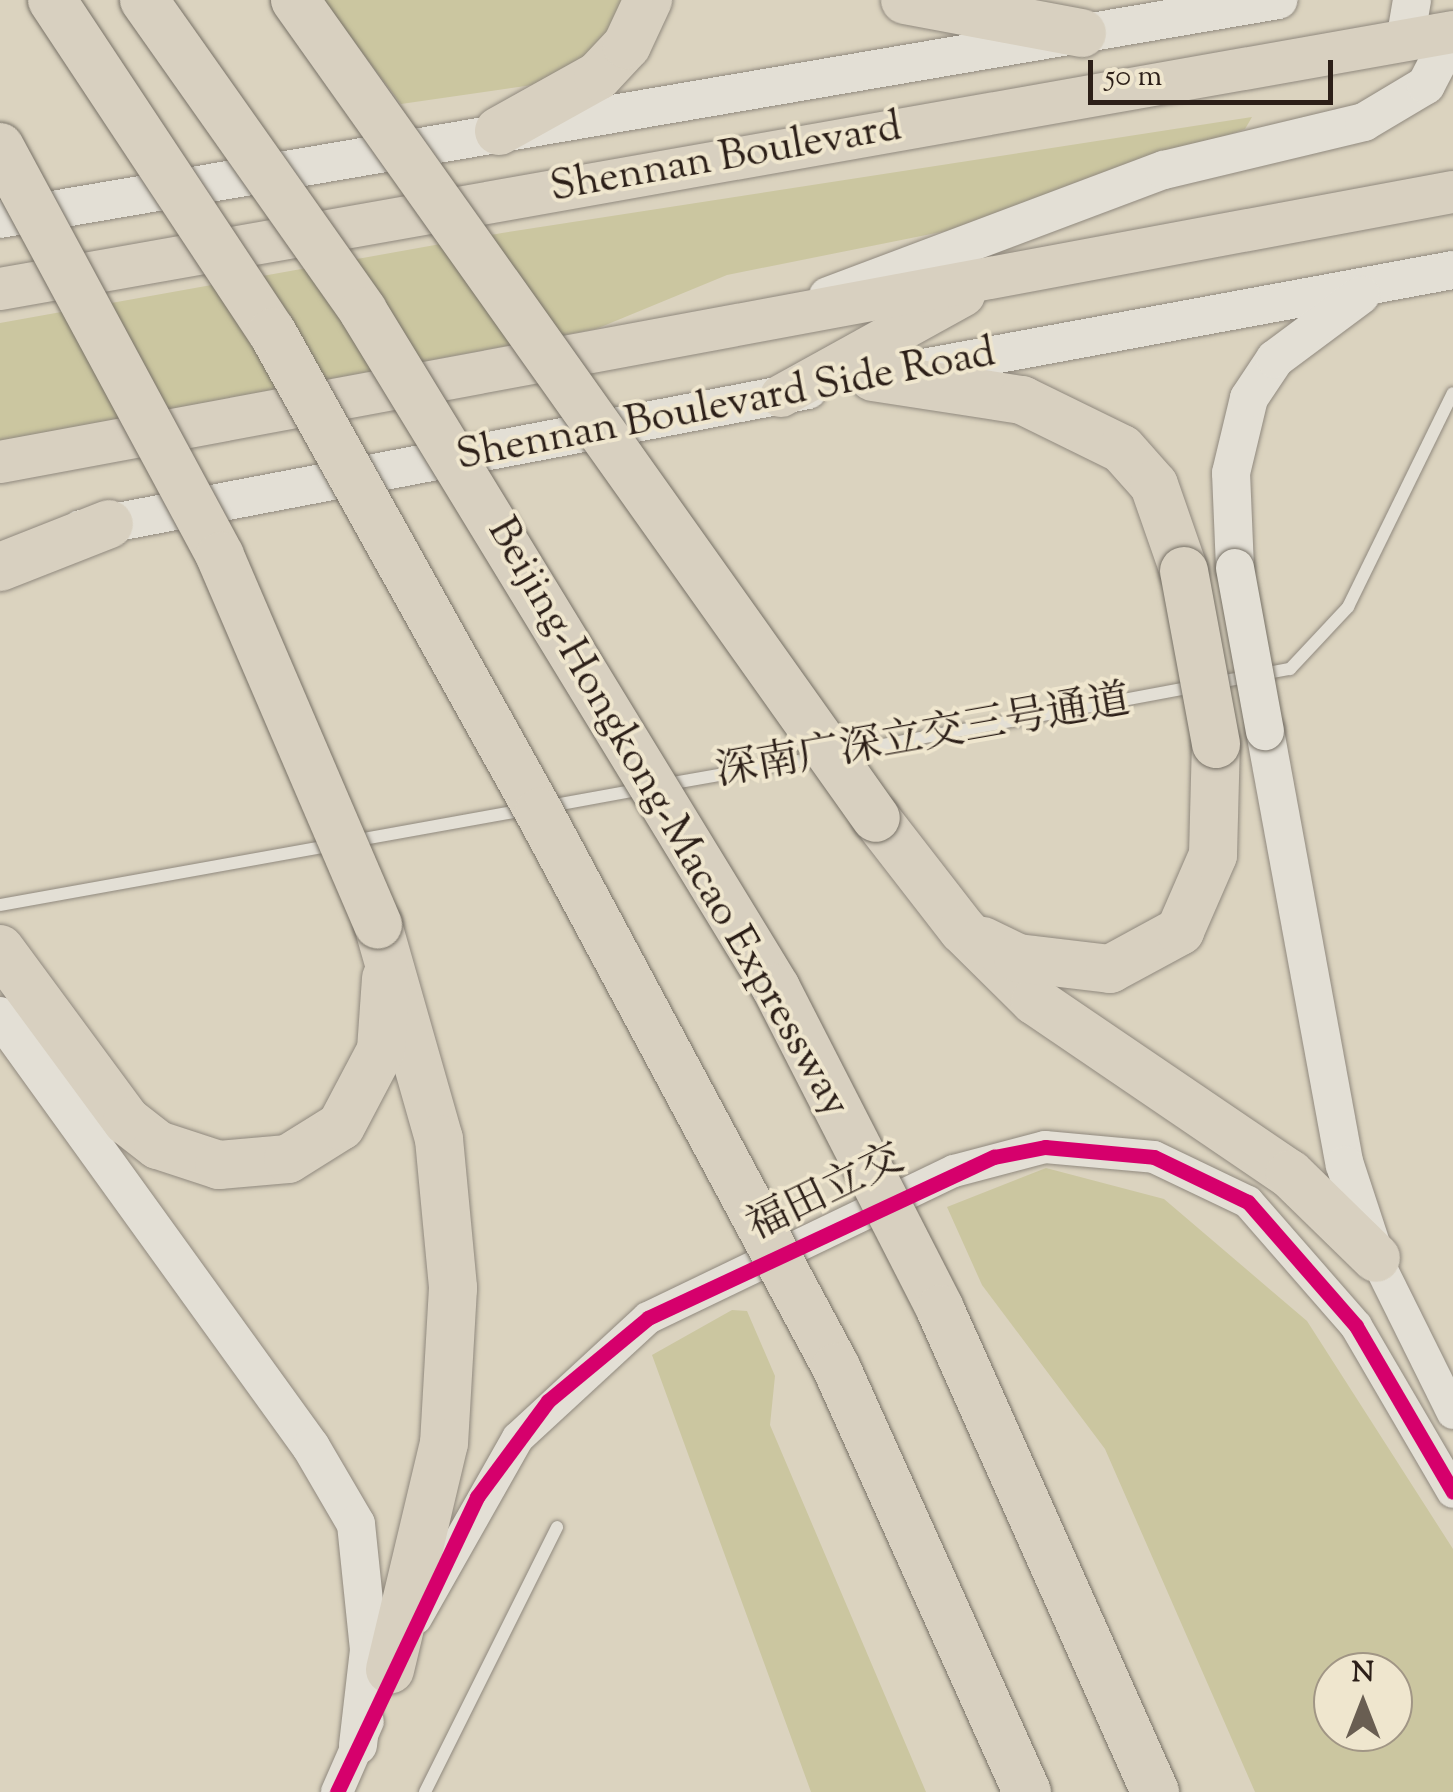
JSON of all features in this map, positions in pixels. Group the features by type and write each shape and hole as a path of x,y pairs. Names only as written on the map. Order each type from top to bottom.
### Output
{"highway":[{"path":"52,0 272,332 603,928 836,1367 1027,1792"},
{"name":"Beijing-Hongkong-Macao Expressway","path":"144,0 363,311 776,988 948,1326 1155,1792"},
{"path":"295,0 876,818 963,930 1084,1042 1290,1174 1376,1258"},
{"path":"499,131 598,76 627,45 648,0"},
{"path":"906,0 1082,33"},
{"path":"0,147 220,556 378,925 439,1139 454,1288 444,1443 390,1670"},
{"path":"873,377 1022,400 1122,449 1154,485 1184,570 1216,744 1212,855 1200,897 1169,940 1110,968 1066,968 1018,958 963,930"},
{"path":"0,567 109,524"},
{"path":"2,952 127,1122 187,1157 254,1165 318,1146 372,1078 387,1014 378,925"}],"main road":[{"path":"0,220 1264,2"},
{"name":"Shennan Boulevard","path":"0,288 1408,20 1453,32 1426,85 1364,122 1164,170 774,316"},
{"name":"Shennan Boulevard","path":"0,462 1453,192"},
{"path":"781,396 1026,269"},
{"name":"Shennan Boulevard Side Road","path":"0,544 1453,270"},
{"path":"1374,286 1275,360 1249,398 1230,473 1235,568 1345,1165 1376,1258"},
{"path":"0,1016 311,1447 356,1524 369,1650 358,1745"}],"street":[{"name":"福田立交","path":"337,1792 390,1670 476,1497 548,1401 648,1318 954,1171 1046,1148 1154,1157 1248,1202 1356,1326 1453,1492"},
{"path":"1376,1258 1453,1413"}],"lane":[{"name":"深南广深立交三号通道","path":"0,905 1276,674 1336,626 1453,393"},
{"path":"425,1792 557,1527"}],"shaded area":[{"path":"323,0 636,0 610,42 546,83 401,104"},
{"path":"1252,117 1245,129 966,227 727,275 596,329 0,441 0,323 502,233"},
{"path":"1046,1168 1164,1199 1307,1321 1453,1549 1453,1792 1255,1792 1105,1449 982,1285 947,1207"},
{"path":"732,1310 747,1311 775,1376 770,1425 926,1792 811,1792 652,1355"}],"cycle path":[{"path":"337,1792 477,1497 548,1401 648,1318 994,1157 1045,1147 1154,1157 1248,1202 1356,1326 1453,1492"}]}
